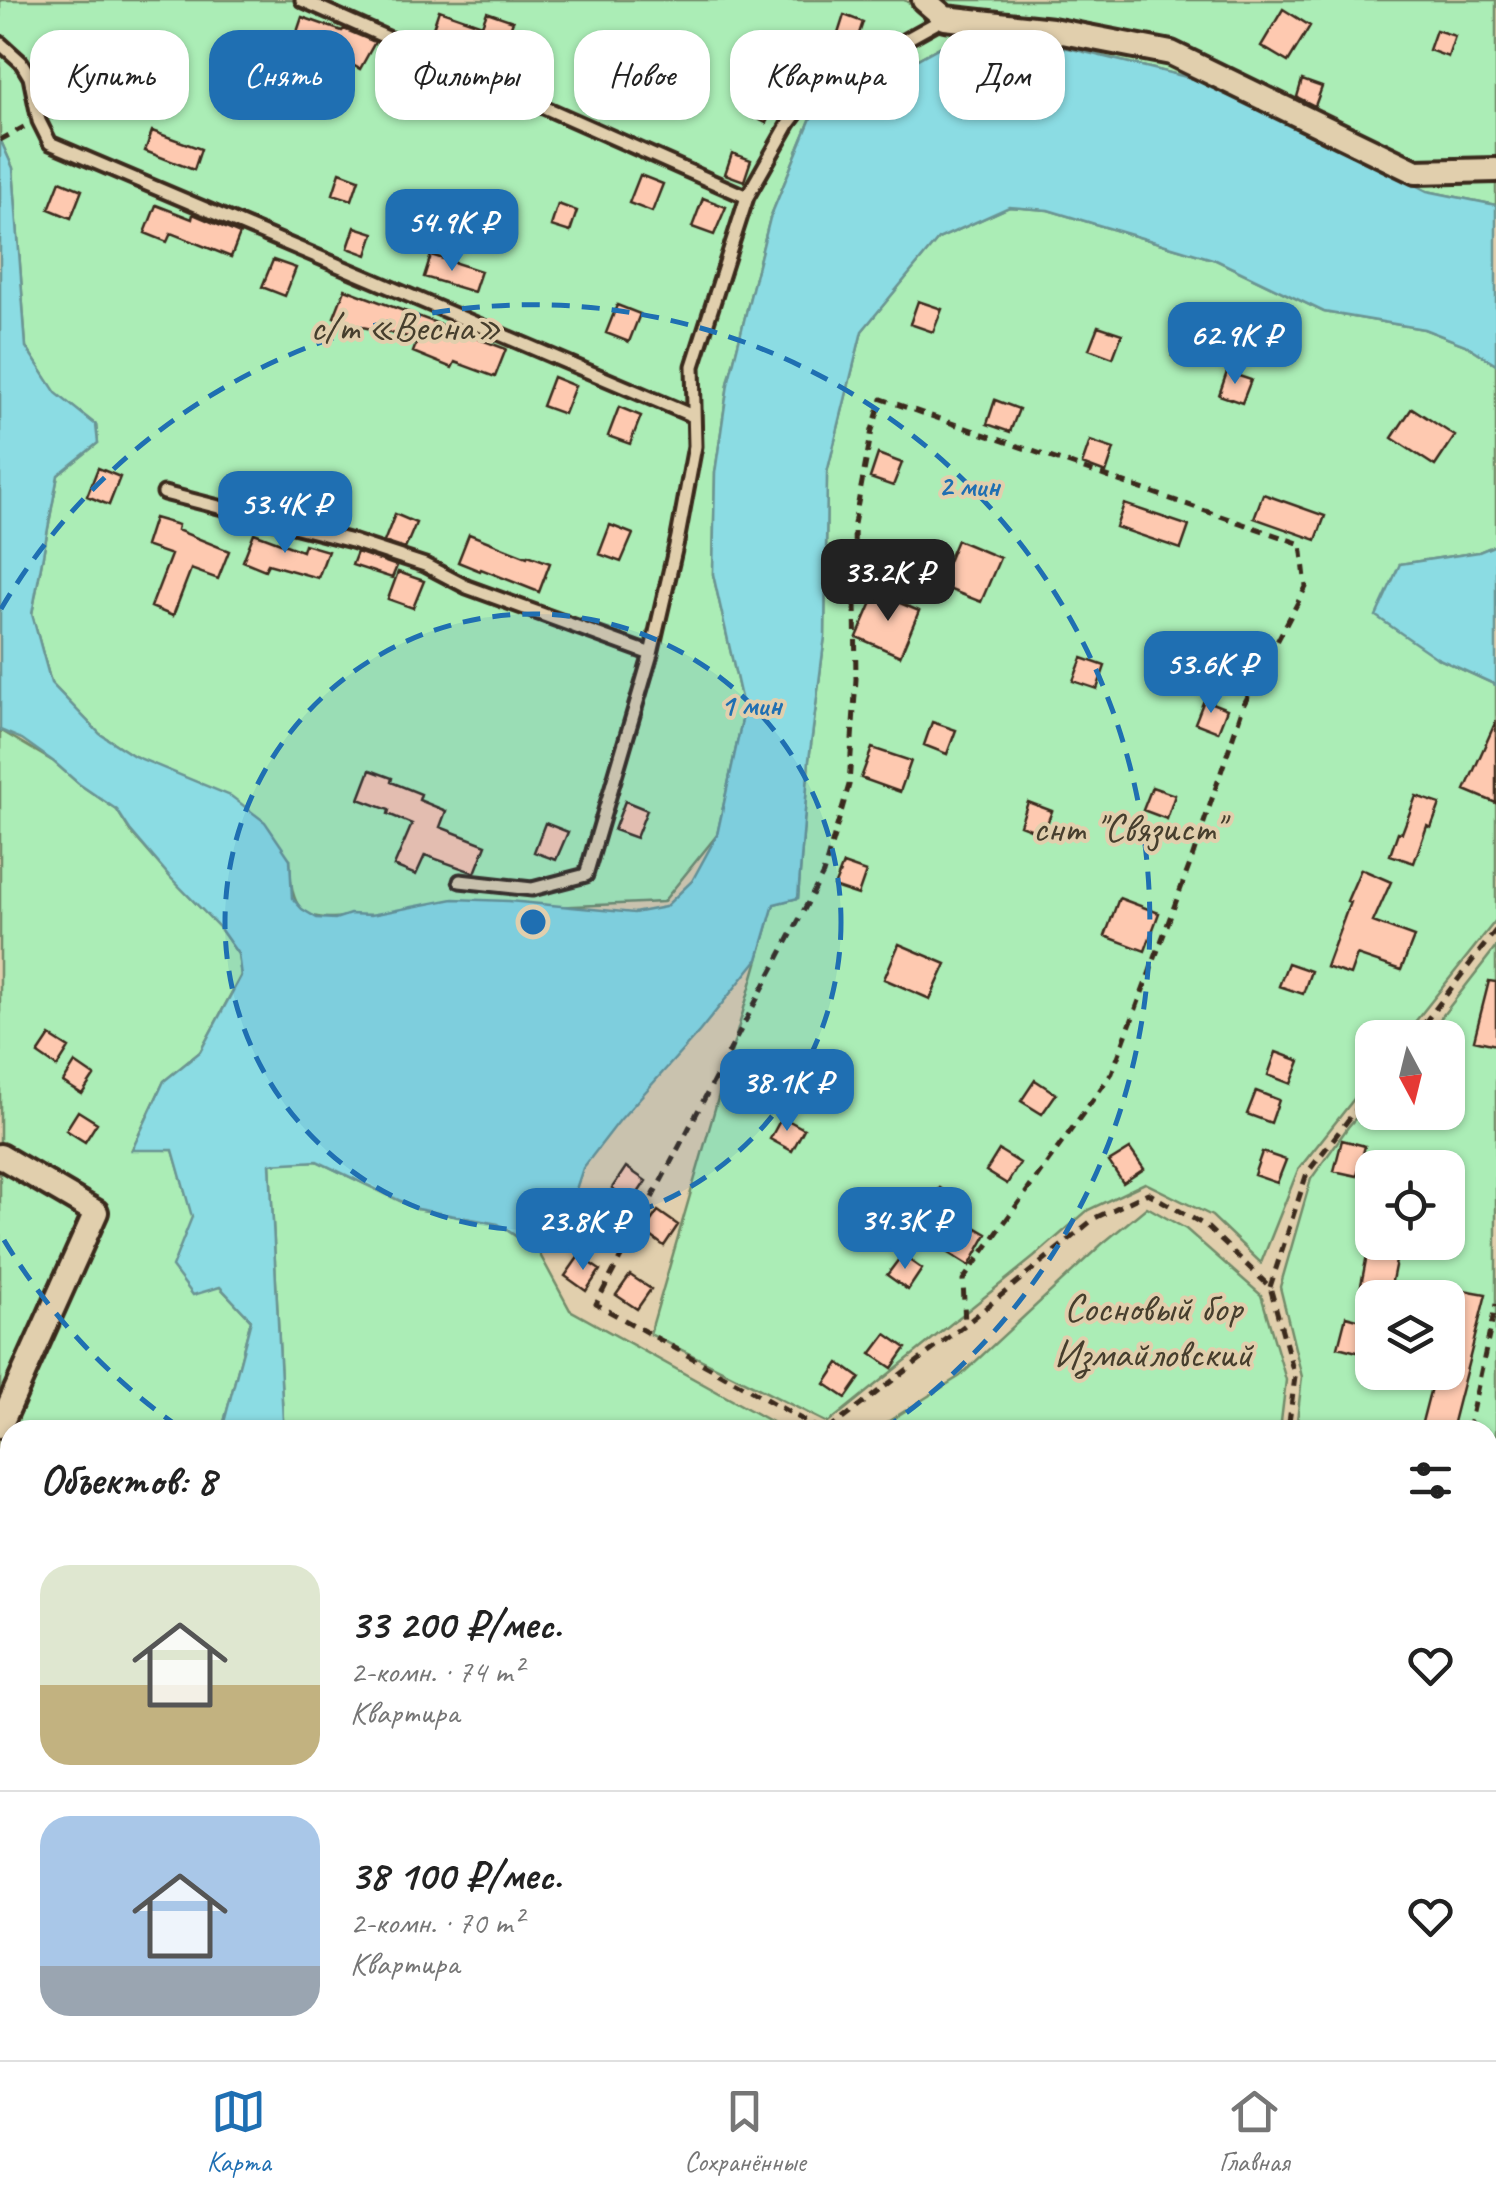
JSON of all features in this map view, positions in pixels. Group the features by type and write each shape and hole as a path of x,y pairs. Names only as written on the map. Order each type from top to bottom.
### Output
{"street":[{"path":"924,0 945,18 1052,30 1172,54 1416,172 1496,170"},
{"path":"0,1156 96,1212 3,1420"}],"lane":[{"path":"302,0 747,197"},
{"path":"460,881 532,889 586,875 651,654 678,537 695,446 693,366 747,197 789,123 812,92 945,18"},
{"path":"0,43 21,62 30,77 40,121 50,143 693,416"},
{"path":"164,493 352,541 425,565 467,587 651,654"}],"path":[{"path":"0,140 16,130"},
{"path":"807,1420 596,1304 824,874 848,784 856,679 854,524 882,399 1302,544 1306,587 1244,704 1190,864 1112,1072 963,1280 964,1325"},
{"path":"1426,1020 1496,930"},
{"path":"1270,1286 1307,1172 1355,1111"},
{"path":"838,1420 964,1325 1095,1218 1148,1194 1206,1226 1270,1286 1295,1377 1289,1420"},
{"path":"1470,1420 1496,1304"}],"green space":[{"name":"с/т «Весна»","path":"0,0 904,0 958,30 939,30 939,47 919,58 919,30 730,30 730,120 810,120 770,218 728,384 715,473 713,574 744,711 717,835 663,902 317,917 295,900 290,859 161,769 100,734 51,683 32,614 58,475 98,443 96,425 56,394 26,347 13,168 0,139"},
{"name":"с/т «Весна»","path":"939,0 1496,0 1496,205 1427,191 1211,83 1068,48 1065,30 961,30"},
{"name":"снт \"Связист\"","path":"1009,207 1048,210 1216,260 1324,312 1424,329 1468,346 1496,364 1496,545 1479,552 1400,564 1437,658 1496,685 1496,920 1417,1020 1355,1020 1355,1098 1298,1170 1261,1263 1212,1216 1145,1183 1088,1210 832,1420 822,1420 650,1334 774,904 798,898 809,760 825,636 827,473 862,331 938,239"},
{"path":"0,730 54,762 117,810 130,831 219,927 238,954 241,975 200,1052 164,1081 132,1149 173,1150 219,1286 251,1320 225,1420 0,1420"},
{"path":"1496,947 1496,1420 1297,1420 1302,1377 1280,1287 1311,1179 1355,1119 1355,1130 1465,1130 1465,1020 1439,1020"},
{"path":"317,1161 417,1209 498,1224 538,1251 570,1310 768,1420 283,1420 270,1163"},
{"name":"Сосновый бор Измайловский","path":"1147,1207 1186,1229 1261,1295 1286,1380 1281,1420 891,1420 960,1376"}],"water":[{"path":"939,47 939,120 1065,120 1065,48 1068,48 1211,83 1427,191 1496,205 1496,364 1468,346 1424,329 1324,312 1216,260 1048,210 1009,207 938,239 862,331 827,473 825,636 809,760 798,898 774,904 758,959 583,1168 560,1238 538,1251 498,1224 417,1209 317,1161 270,1164 283,1420 225,1420 251,1320 220,1287 193,1295 172,1267 192,1217 173,1150 132,1150 164,1081 200,1052 241,976 238,954 117,810 22,739 0,730 0,139 13,168 26,347 56,393 96,425 98,443 58,475 32,614 51,683 100,734 134,756 231,796 265,822 290,859 292,898 317,918 371,915 453,899 634,913 665,907 692,881 717,835 744,711 713,574 715,473 728,384 770,218 810,120 919,120 919,58"},
{"path":"1496,545 1496,685 1437,658 1376,616 1400,564 1479,552"}],"building":[{"path":"1283,9 1310,26 1288,62 1261,46"},
{"path":"439,10 482,25 487,12 513,21 510,30 432,30"},
{"path":"844,15 863,22 860,30 839,30"},
{"path":"302,17 339,30 298,30"},
{"path":"1436,30 1455,36 1448,57 1429,50"},
{"path":"355,34 375,42 360,69 355,66"},
{"path":"1302,80 1322,87 1315,106 1297,97"},
{"path":"152,131 201,149 194,170 145,151"},
{"path":"732,153 751,160 744,181 725,174"},
{"path":"340,172 359,179 352,200 333,194"},
{"path":"640,175 663,184 652,212 629,203"},
{"path":"60,181 82,190 71,218 49,209"},
{"path":"703,198 726,207 714,235 692,227"},
{"path":"558,204 577,211 570,232 551,226"},
{"path":"156,205 192,219 193,214 240,234 231,257 171,233 167,242 145,233"},
{"path":"355,227 374,233 367,255 348,248"},
{"path":"431,255 481,271 474,292 424,277"},
{"path":"273,260 296,268 285,296 262,287"},
{"path":"345,289 506,349 495,377 455,362 452,368 413,352 418,339 334,317"},
{"path":"918,301 942,309 933,332 910,324"},
{"path":"617,305 640,314 629,342 606,333"},
{"path":"1098,326 1122,334 1113,358 1089,349"},
{"path":"1180,332 1204,341 1195,364 1172,356"},
{"path":"1227,372 1251,380 1242,403 1219,395"},
{"path":"553,377 575,386 564,414 542,406"},
{"path":"995,400 1019,409 1010,432 987,424"},
{"path":"619,407 641,416 630,444 608,436"},
{"path":"1412,408 1455,436 1435,466 1392,438"},
{"path":"1090,441 1114,449 1106,473 1082,464"},
{"path":"878,454 902,463 893,486 870,478"},
{"path":"98,468 120,477 109,505 87,496"},
{"path":"1263,494 1325,516 1316,540 1254,518"},
{"path":"1124,504 1189,526 1181,549 1116,527"},
{"path":"395,514 416,523 405,549 384,542"},
{"path":"154,518 178,525 177,530 229,551 218,579 191,569 173,616 151,607 171,555 145,546"},
{"path":"610,525 633,534 621,562 599,554"},
{"path":"254,533 302,551 304,544 328,551 318,578 268,564 265,570 243,561"},
{"path":"469,534 550,563 539,592 458,562"},
{"path":"957,540 1000,558 981,602 938,585"},
{"path":"357,552 397,566 392,578 352,565"},
{"path":"398,572 424,581 413,608 388,599"},
{"path":"876,593 919,611 900,656 857,637"},
{"path":"1163,639 1203,653 1194,677 1155,663"},
{"path":"1082,658 1105,666 1097,689 1073,681"},
{"path":"1204,700 1227,709 1218,732 1195,723"},
{"path":"1496,721 1496,803 1465,790"},
{"path":"932,722 956,730 947,754 924,745"},
{"path":"872,748 911,761 900,792 861,778"},
{"path":"370,770 392,778 391,782 421,794 419,800 446,811 440,827 486,845 475,873 425,855 416,875 394,866 412,824 359,799"},
{"path":"1152,787 1175,795 1167,819 1143,810"},
{"path":"1416,796 1440,804 1431,828 1427,826 1414,863 1390,855"},
{"path":"625,801 647,810 636,838 614,830"},
{"path":"1028,802 1052,811 1043,834 1020,825"},
{"path":"545,823 568,832 556,860 534,852"},
{"path":"843,864 866,872 858,895 834,887"},
{"path":"1361,869 1391,882 1373,922 1414,937 1401,970 1357,955 1350,975 1326,967"},
{"path":"1119,898 1159,913 1145,951 1105,936"},
{"path":"899,944 946,964 930,999 884,979"},
{"path":"1288,963 1311,971 1303,994 1279,986"},
{"path":"1489,981 1496,982 1496,1045 1474,1040"},
{"path":"50,1036 69,1048 57,1067 38,1054"},
{"path":"1276,1052 1300,1061 1291,1084 1268,1075"},
{"path":"75,1063 94,1076 82,1094 63,1082"},
{"path":"1035,1080 1056,1094 1042,1114 1021,1101"},
{"path":"1256,1091 1279,1100 1271,1123 1247,1114"},
{"path":"78,1111 97,1123 85,1142 66,1130"},
{"path":"782,1117 804,1129 792,1151 770,1139"},
{"path":"1342,1140 1365,1146 1364,1150 1355,1150 1355,1176 1334,1171"},
{"path":"1130,1149 1144,1169 1123,1183 1109,1162"},
{"path":"999,1150 1020,1163 1007,1184 986,1171"},
{"path":"1262,1152 1286,1160 1277,1183 1254,1175"},
{"path":"626,1167 646,1181 632,1202 612,1188"},
{"path":"940,1188 960,1202 946,1222 926,1208"},
{"path":"658,1211 678,1225 664,1246 644,1231"},
{"path":"963,1220 987,1234 969,1266 945,1251"},
{"path":"902,1255 922,1269 908,1290 887,1275"},
{"path":"579,1256 600,1270 586,1291 565,1276"},
{"path":"1366,1260 1396,1261 1392,1280 1362,1280"},
{"path":"630,1275 651,1289 637,1309 616,1295"},
{"path":"1465,1290 1486,1294 1465,1376"},
{"path":"1346,1316 1355,1318 1355,1351 1338,1347"},
{"path":"886,1334 906,1348 892,1368 871,1354"},
{"path":"839,1363 860,1378 846,1398 825,1384"},
{"path":"1430,1390 1461,1390 1454,1420 1423,1420"}]}
